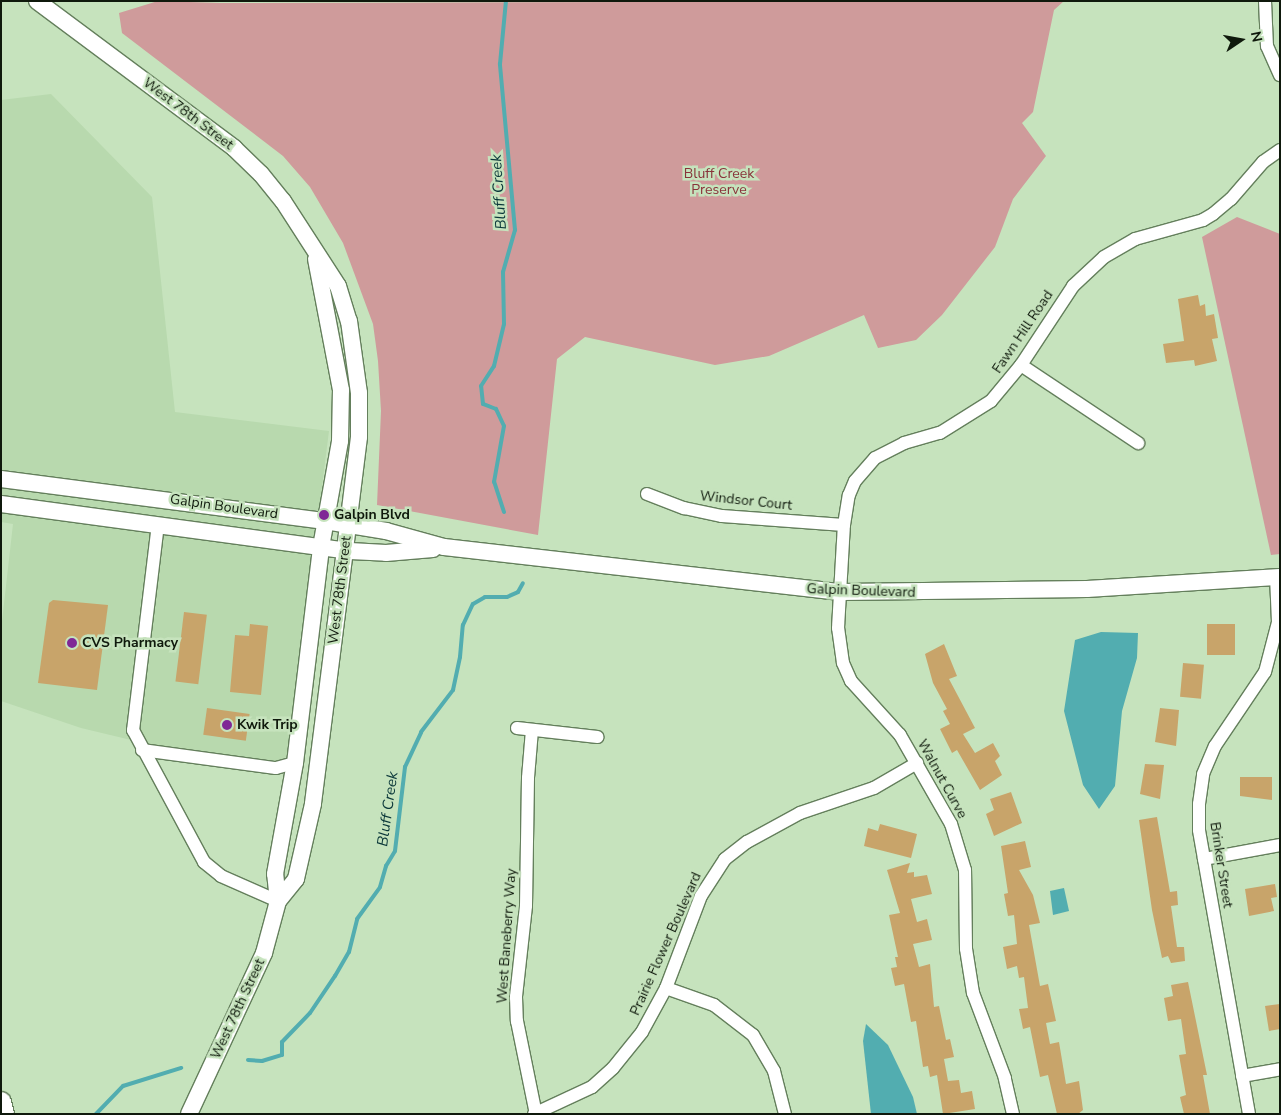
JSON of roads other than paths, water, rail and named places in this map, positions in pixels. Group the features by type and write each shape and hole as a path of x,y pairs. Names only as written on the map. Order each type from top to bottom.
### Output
{"main road":[{"path":"1,1102 4,1114"}],"street":[{"name":"West 78th Street","path":"37,1 234,148 283,201 338,286 355,353 358,437 313,804 296,879 278,901"},
{"path":"1265,1 1267,46 1280,75"},
{"name":"Fawn Hill Road","path":"842,592 844,525 855,481 875,458 887,450 940,433 974,415 991,401 1021,365 1073,286 1104,257 1135,239 1203,220 1213,214 1231,199 1264,162 1280,150"},
{"name":"West 78th Street","path":"190,1114 264,953 278,901 275,874 295,763 321,547 340,440 340,390 314,250"},
{"path":"1021,365 1138,443"},
{"name":"Galpin Boulevard","path":"1,480 325,521 386,531 444,547 842,592 1087,589 1278,577"},
{"name":"Windsor Court","path":"647,494 684,508 722,516 844,525"},
{"name":"Galpin Boulevard","path":"1,504 345,550 386,553 444,547"},
{"path":"158,524 133,730 142,750 204,862 221,876 278,901"},
{"name":"Brinker Street","path":"1249,1114 1199,830 1203,774 1215,746 1265,672 1278,622 1278,577"},
{"name":"Walnut Curve","path":"842,592 838,628 843,663 851,681 885,715 917,763 951,824 959,847 965,870 966,949 973,993 1004,1078 1013,1114"},
{"path":"516,728 597,737"},
{"name":"West Baneberry Way","path":"532,730 528,778 526,906 516,997 535,1114"},
{"path":"142,750 276,768 295,763"},
{"name":"Prairie Flower Boulevard","path":"535,1114 592,1087 613,1068 642,1032 666,988 701,896 725,859 747,842 800,813 874,788 917,763"},
{"path":"1204,860 1280,845"},
{"path":"666,988 714,1005 752,1034 774,1071 785,1114"},
{"path":"1242,1076 1280,1069"}],"water":[{"path":"1101,632 1138,633 1137,658 1122,711 1115,786 1099,809 1083,785 1064,711 1075,640"},
{"path":"1064,888 1069,911 1053,915 1050,891"},
{"path":"866,1024 888,1045 913,1097 917,1114 871,1114 863,1041"}],"waterway":[{"name":"Bluff Creek","path":"504,512 494,482 504,426 496,409 483,404 481,386 494,366 504,324 503,272 515,230 500,64 506,1"},
{"name":"Bluff Creek","path":"248,1060 262,1061 282,1055 282,1042 310,1013 349,952 357,919 380,887 386,866 395,851 405,767 421,732 453,690 460,657 463,625 473,604 485,597 507,597 518,592 523,583"},
{"name":"Bluff Creek","path":"96,1114 123,1086 181,1068"}],"place":[{"name":"Galpin Blvd","path":"324,515"},
{"name":"CVS Pharmacy","path":"72,643"},
{"name":"Kwik Trip","path":"227,725"}],"park label":[{"name":"Bluff Creek Preserve","path":"719,182"}]}
